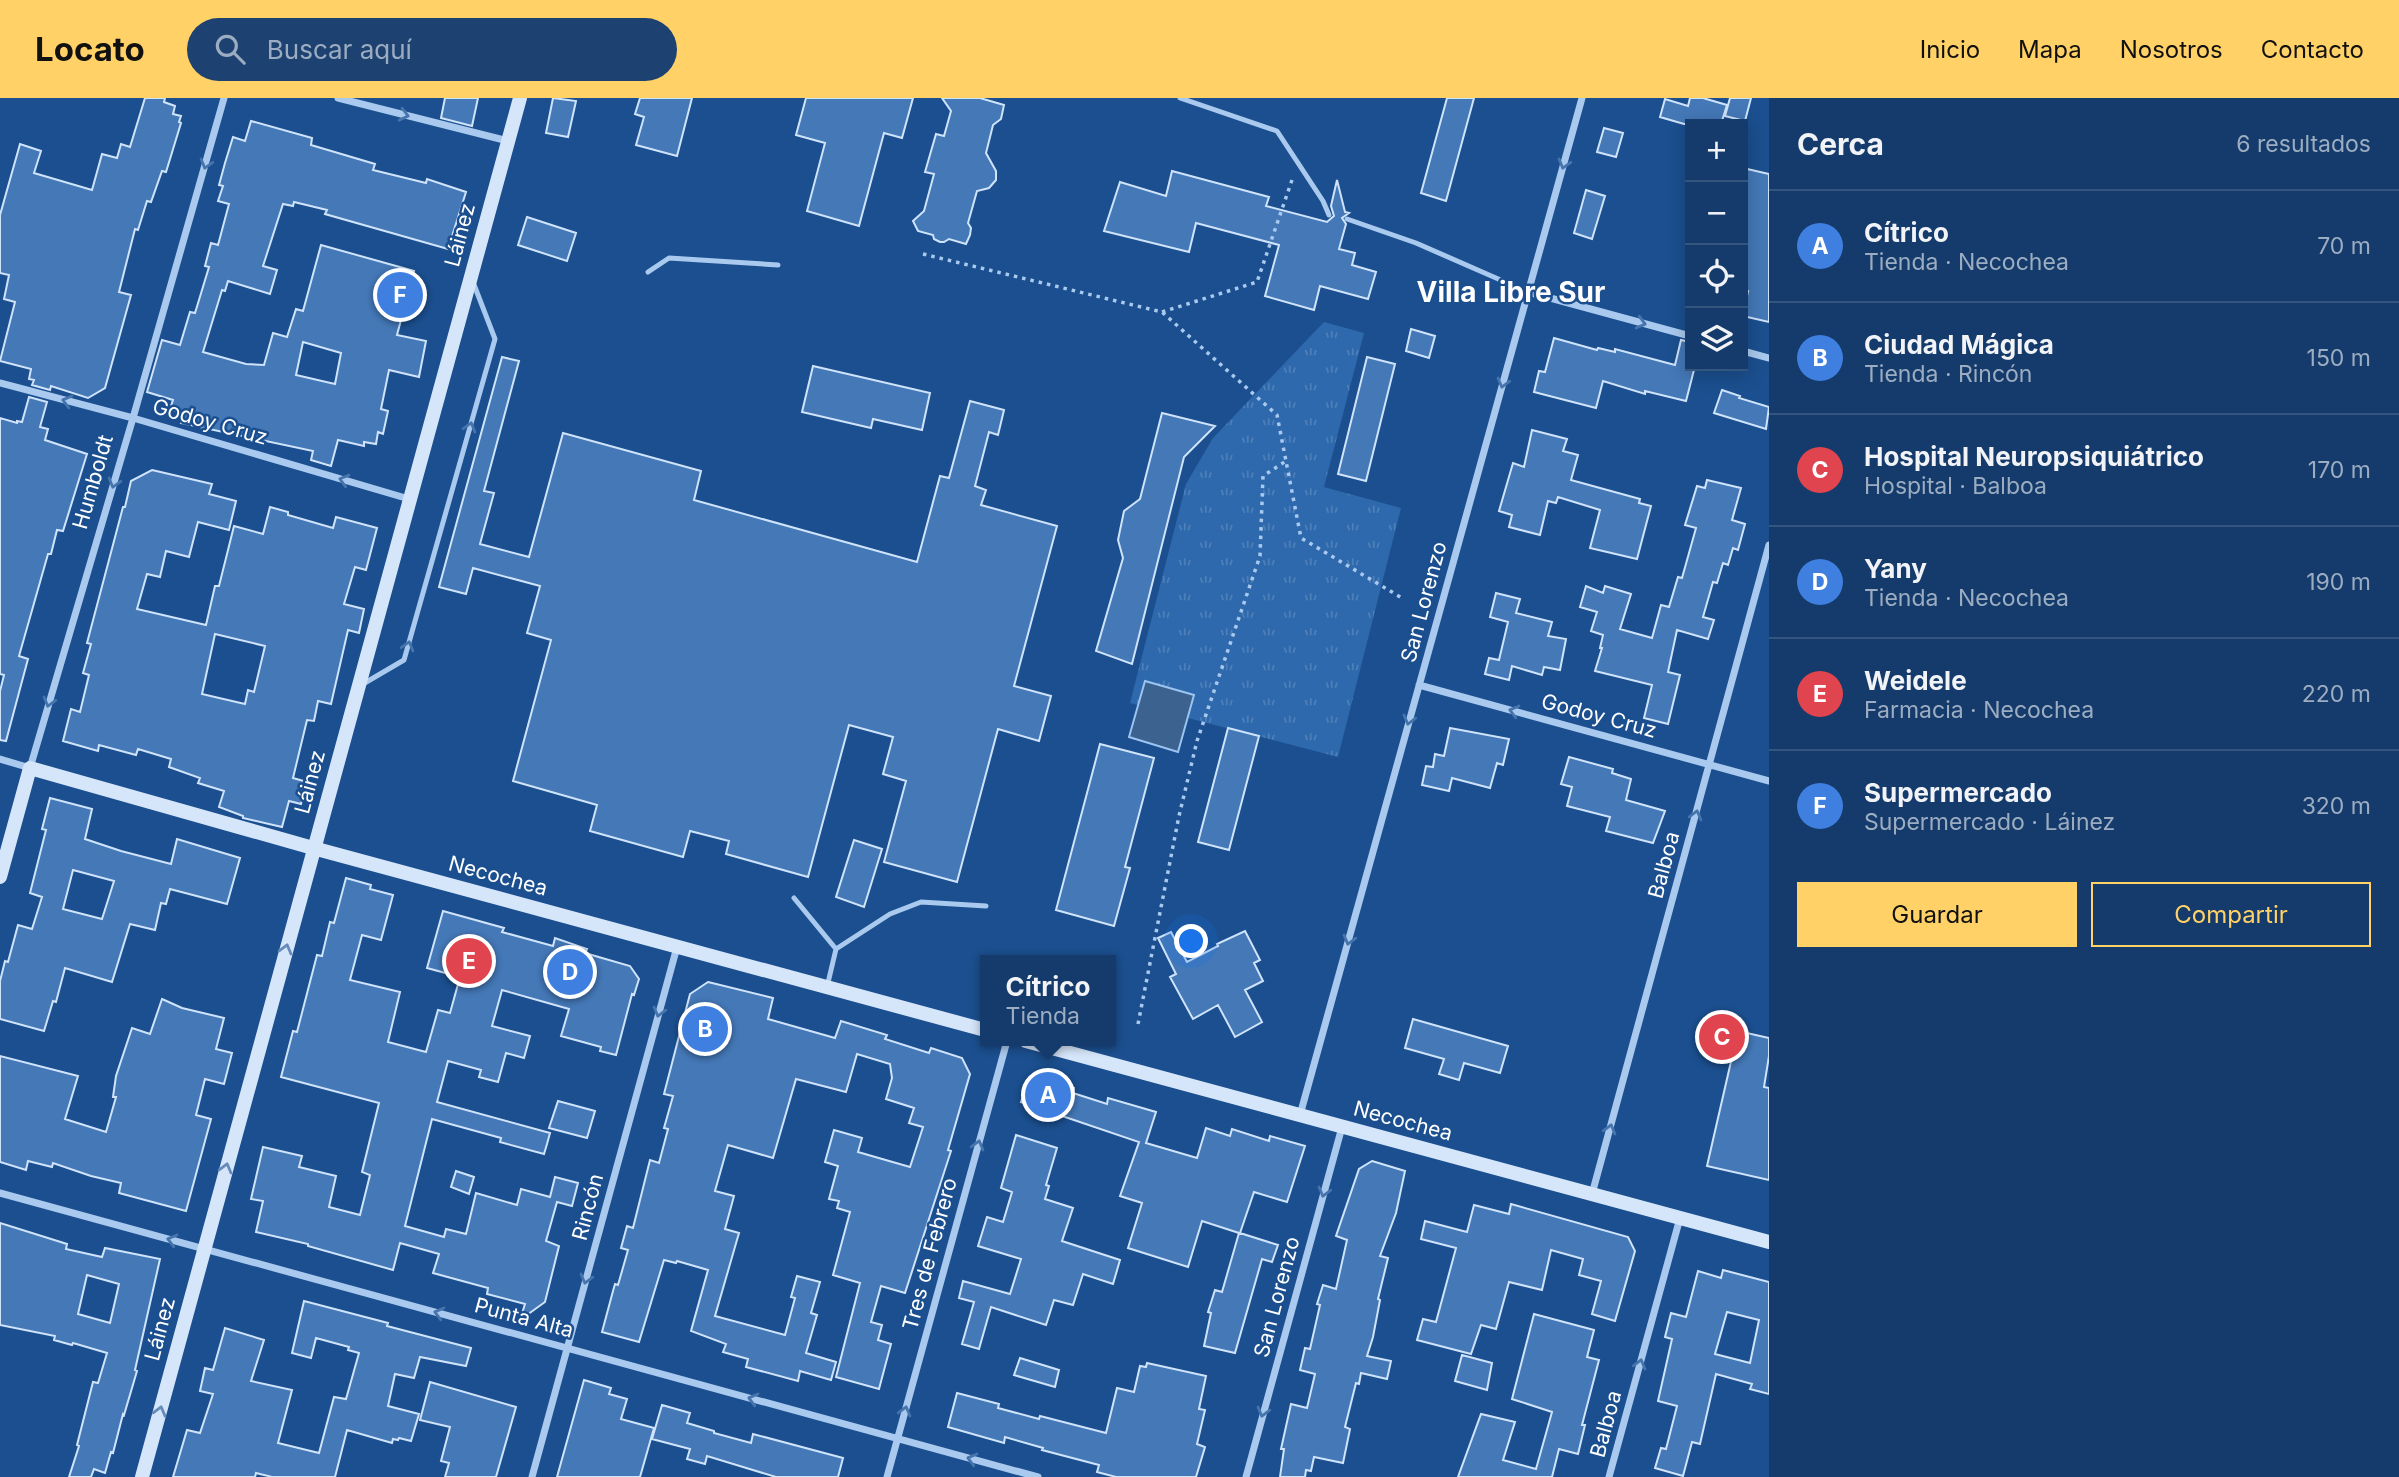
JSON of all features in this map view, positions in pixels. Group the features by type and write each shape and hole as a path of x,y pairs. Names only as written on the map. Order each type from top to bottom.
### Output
{"main road":[{"name":"Láinez","path":"142,1477 520,98"},
{"name":"Necochea","path":"30,768 313,848 980,1029"},
{"name":"Humboldt","path":"0,877 30,768"},
{"name":"Necochea","path":"1045,1046 1769,1242"}],"street":[{"name":"Humboldt","path":"30,768 224,98"},
{"path":"338,98 508,141"},
{"name":"San Lorenzo","path":"1300,1115 1582,98"},
{"path":"1528,292 1685,335"},
{"path":"1748,352 1769,358"},
{"name":"Godoy Cruz","path":"0,383 133,418 409,499"},
{"name":"Balboa","path":"1592,1194 1769,545"},
{"name":"Godoy Cruz","path":"1419,685 1769,781"},
{"name":"Necochea","path":"0,760 30,768"},
{"name":"Rincón","path":"532,1477 677,946"},
{"name":"Tres de Febrero","path":"887,1477 1006,1046"},
{"name":"San Lorenzo","path":"1246,1477 1342,1126"},
{"name":"Punta Alta","path":"0,1193 1038,1477"},
{"name":"Balboa","path":"1609,1477 1680,1218"}],"lane":[{"path":"1180,98 1277,131 1323,201 1329,215"},
{"path":"1347,219 1416,243 1528,292"},
{"path":"648,272 669,258 778,265"},
{"path":"358,687 404,660 495,339 471,276"},
{"path":"794,898 836,949"},
{"path":"827,987 836,949 890,915 920,902 986,906"}],"path":[{"path":"1162,312 1257,282 1297,164"},
{"path":"923,254 1162,312 1277,415 1300,538 1402,598"},
{"path":"1138,1024 1197,741 1260,556 1263,476 1286,461"}],"green space":[{"path":"1324,322 1364,333 1324,487 1401,508 1338,757 1130,703 1186,484 1213,438"}],"shaded area":[{"path":"1145,681 1194,695 1178,752 1129,737"}],"building":[{"path":"145,98 165,98 164,102 175,106 173,114 181,116 181,123 166,172 162,171 151,202 147,201 138,230 135,229 119,292 131,295 105,388 88,398 51,386 50,390 32,385 34,380 29,379 31,369 0,361 15,302 4,299 9,275 0,273 0,215 20,144 41,151 34,173 92,190 102,154 117,158 121,144 130,147"},
{"path":"445,98 478,98 472,126 441,118"},
{"path":"553,98 576,101 568,137 546,133"},
{"path":"640,98 692,98 677,156 636,145 644,117 635,114"},
{"path":"806,98 913,98 902,138 884,133 859,226 807,211 825,143 796,135"},
{"path":"942,98 980,98 1004,105 1001,119 993,125 986,153 996,171 996,180 989,188 977,191 968,223 971,228 966,244 949,239 940,242 934,239 933,235 918,231 913,221 924,211 934,174 925,172 936,134 944,136 951,111"},
{"path":"1447,98 1474,98 1446,201 1421,193"},
{"path":"1690,98 1703,98 1727,105 1723,119 1685,119 1684,124 1660,117 1665,99 1688,106"},
{"path":"1730,98 1751,98 1746,119 1725,116"},
{"path":"251,121 312,138 311,145 375,164 373,170 426,183 427,179 466,192 448,249 325,214 327,210 294,202 293,206 283,204 263,266 277,270 270,294 228,281 225,291 222,290 203,352 246,364 264,365 273,333 287,337 296,309 303,311 321,245 414,271 397,335 426,341 419,377 389,370 381,409 388,411 383,434 378,432 376,444 364,442 364,446 338,440 331,466 311,460 313,451 181,423 183,413 170,409 173,400 147,392 162,340 180,345 190,312 195,313 209,267 205,266 211,243 218,245 229,204 218,201 223,186 219,185 225,163 233,137 245,141","holes":["303,342 341,353 335,384 296,375"]},
{"path":"1604,128 1623,133 1616,157 1597,152"},
{"path":"1748,169 1769,174 1769,322 1748,317"},
{"path":"1172,171 1269,197 1266,206 1327,222 1334,216 1331,206 1337,180 1345,212 1349,213 1342,218 1346,224 1339,249 1355,253 1352,265 1376,272 1368,299 1320,286 1314,310 1265,296 1279,245 1196,223 1189,252 1104,231 1120,182 1166,196"},
{"path":"1586,190 1605,196 1592,239 1574,233"},
{"path":"527,217 576,233 567,261 518,245"},
{"path":"1411,329 1435,336 1429,358 1406,351"},
{"path":"1554,338 1597,350 1615,352 1615,349 1675,365 1681,340 1685,341 1685,371 1694,371 1686,401 1645,391 1645,394 1603,381 1596,408 1534,392 1539,371 1545,372"},
{"path":"502,357 519,361 484,491 494,493 480,544 529,557 563,433 701,471 694,500 917,562 940,476 949,478 970,401 1004,410 998,435 989,432 975,486 986,490 981,505 1057,526 1014,686 1051,696 1039,741 998,729 957,882 884,862 906,781 883,774 893,737 849,725 808,877 726,854 729,841 690,831 683,857 590,831 597,805 513,781 551,640 527,633 540,586 473,568 466,594 439,587"},
{"path":"1367,357 1395,364 1366,481 1338,474"},
{"path":"813,366 930,393 922,430 873,419 871,428 802,412"},
{"path":"1722,390 1769,407 1766,429 1714,413"},
{"path":"29,397 47,402 40,427 48,429 45,440 87,454 63,531 57,530 51,554 48,554 19,656 28,659 6,741 0,740 0,691 4,675 0,674 0,418 22,422"},
{"path":"1162,413 1215,426 1184,457 1132,664 1096,651 1123,558 1118,540 1124,511 1140,499"},
{"path":"1532,430 1567,439 1563,451 1578,455 1571,480 1640,499 1639,503 1651,506 1637,559 1590,548 1600,510 1558,497 1556,503 1548,501 1540,535 1509,527 1512,515 1499,511 1513,463 1524,467"},
{"path":"152,470 212,484 209,494 236,501 229,530 198,522 189,557 166,551 160,577 147,574 137,609 206,625 234,526 263,534 270,507 333,528 336,517 377,528 366,570 355,567 344,604 364,609 359,633 348,630 331,704 318,701 314,721 307,720 293,778 307,782 301,804 289,801 282,827 243,818 219,807 224,791 198,783 200,778 169,767 171,759 138,749 136,755 99,745 98,751 63,741 71,709 80,712 89,675 83,673 91,644 87,643 131,481","holes":["215,634 265,646 254,692 248,690 245,704 202,694"]},
{"path":"1707,480 1741,488 1732,520 1745,524 1738,550 1733,548 1728,565 1723,563 1717,583 1713,582 1703,617 1714,620 1708,639 1677,630 1668,672 1680,675 1668,724 1644,718 1652,685 1595,671 1603,635 1591,631 1597,612 1580,607 1586,586 1603,593 1605,586 1631,594 1620,629 1652,638 1661,605 1669,607 1678,577 1682,578 1696,528 1685,525 1697,486 1705,488"},
{"path":"1496,593 1520,599 1516,613 1552,622 1548,636 1566,639 1560,670 1544,667 1542,675 1512,666 1509,680 1485,674 1489,658 1499,660 1508,622 1490,617"},
{"path":"1228,728 1259,736 1229,850 1198,842"},
{"path":"1450,728 1509,739 1503,765 1497,763 1490,788 1452,778 1449,791 1422,785 1426,766 1433,767 1435,754 1444,756"},
{"path":"1100,744 1154,758 1125,867 1130,868 1114,926 1056,910"},
{"path":"1569,757 1613,769 1612,773 1631,779 1626,800 1665,811 1653,843 1606,831 1610,817 1567,806 1572,787 1561,784"},
{"path":"50,798 92,809 85,839 121,851 171,864 177,839 240,858 227,904 170,889 166,904 161,903 155,930 130,924 112,982 65,968 56,1002 53,1001 44,1031 0,1019 0,981 5,961 8,962 18,925 32,929 42,897 30,893 46,830 42,829","holes":["73,870 114,881 102,919 63,909"]},
{"path":"854,840 882,849 864,907 836,897"},
{"path":"346,878 371,885 370,889 393,895 381,940 362,935 350,980 400,992 388,1042 426,1052 438,1010 450,1013 460,977 427,968 443,911 504,928 502,932 553,946 555,938 587,949 585,953 630,966 639,979 634,995 632,994 616,1055 600,1051 601,1047 561,1036 569,1009 502,990 492,1026 530,1036 524,1058 506,1053 498,1082 479,1077 481,1070 448,1061 437,1102 550,1133 544,1154 500,1142 501,1138 432,1119 405,1226 444,1237 446,1229 466,1234 476,1193 517,1205 521,1189 550,1197 555,1177 578,1183 572,1206 557,1202 546,1241 559,1246 545,1302 520,1320 525,1304 487,1294 488,1288 433,1273 439,1254 400,1243 393,1270 308,1244 256,1232 263,1201 251,1199 263,1147 302,1156 299,1167 336,1176 329,1207 360,1215 370,1175 362,1172 379,1103 281,1077 293,1031 297,1032 317,955 322,956 330,922 334,923"},
{"path":"1245,931 1260,960 1254,963 1263,981 1245,990 1262,1022 1235,1037 1218,1005 1193,1019 1170,977 1176,974 1158,938 1171,932 1187,962"},
{"path":"708,982 773,998 768,1019 835,1038 841,1021 887,1035 885,1039 929,1053 931,1048 962,1058 970,1074 948,1150 951,1151 905,1293 881,1286 871,1322 882,1325 878,1340 891,1344 879,1389 836,1377 860,1283 833,1275 850,1212 837,1208 839,1201 829,1199 838,1166 825,1162 834,1130 862,1138 858,1152 910,1167 923,1127 909,1123 914,1108 886,1099 892,1078 890,1064 857,1054 846,1092 796,1079 773,1158 728,1145 715,1191 734,1196 725,1229 739,1233 715,1316 785,1335 795,1298 791,1297 797,1276 820,1282 811,1313 817,1315 806,1353 836,1362 831,1380 800,1371 798,1381 746,1367 748,1359 723,1352 726,1344 691,1331 708,1270 677,1261 664,1260 639,1342 602,1332 615,1284 618,1285 628,1250 621,1248 627,1226 633,1228 650,1160 659,1163 668,1129 664,1128 673,1096 664,1094 690,994"},
{"path":"162,999 182,1008 224,1018 216,1049 232,1053 224,1084 205,1079 196,1115 211,1119 186,1211 119,1193 121,1183 53,1163 52,1167 28,1161 26,1170 0,1162 0,1056 78,1076 65,1119 106,1132 116,1097 113,1097 116,1076 132,1028 150,1034"},
{"path":"1413,1019 1508,1046 1500,1073 1464,1063 1459,1080 1439,1074 1444,1059 1405,1048"},
{"path":"1738,1031 1769,1038 1764,1087 1769,1088 1769,1180 1707,1166"},
{"path":"1039,1076 1074,1088 1073,1093 1107,1104 1108,1098 1156,1112 1146,1143 1197,1158 1206,1128 1230,1136 1232,1129 1269,1141 1270,1136 1305,1146 1287,1202 1254,1192 1240,1233 1278,1245 1272,1262 1262,1259 1235,1353 1204,1346 1211,1313 1208,1312 1215,1290 1222,1292 1239,1233 1202,1221 1188,1267 1128,1248 1142,1203 1120,1196 1139,1142 1021,1102 1028,1081"},
{"path":"558,1101 595,1111 587,1138 549,1128"},
{"path":"1016,1135 1057,1148 1046,1185 1049,1186 1045,1199 1073,1208 1062,1241 1120,1260 1113,1284 1083,1274 1073,1305 1054,1300 1046,1325 991,1307 979,1349 962,1344 974,1302 959,1298 963,1281 1010,1294 1021,1259 978,1246 987,1217 1003,1222 1012,1192 1001,1188"},
{"path":"1372,1161 1405,1171 1396,1213 1380,1256 1388,1258 1367,1356 1391,1361 1387,1379 1361,1373 1345,1427 1350,1429 1343,1463 1314,1457 1311,1471 1306,1470 1305,1477 1280,1477 1284,1449 1281,1449 1291,1404 1307,1408 1315,1374 1300,1370 1305,1348 1310,1349 1320,1305 1317,1304 1323,1285 1336,1289 1347,1240 1336,1236 1359,1169"},
{"path":"456,1171 474,1177 469,1194 451,1187"},
{"path":"1511,1204 1628,1237 1635,1251 1615,1321 1592,1314 1601,1281 1579,1275 1583,1259 1551,1250 1542,1290 1509,1282 1496,1329 1481,1325 1471,1354 1417,1340 1423,1319 1436,1322 1456,1248 1421,1239 1425,1221 1467,1232 1474,1205 1509,1214"},
{"path":"0,1223 67,1244 66,1249 102,1257 105,1248 160,1259 135,1370 137,1371 105,1473 94,1469 91,1477 69,1477 79,1446 77,1445 93,1382 98,1383 107,1353 54,1340 55,1336 0,1325","holes":["87,1275 119,1284 110,1323 78,1314"]},
{"path":"1723,1270 1769,1282 1769,1394 1750,1389 1752,1384 1716,1374 1700,1444 1692,1442 1683,1476 1655,1468 1661,1448 1666,1449 1677,1406 1658,1401 1672,1339 1665,1337 1671,1313 1686,1317 1698,1271 1721,1278","holes":["1727,1312 1759,1320 1750,1363 1715,1354"]},
{"path":"304,1301 471,1348 466,1366 420,1357 414,1378 395,1374 388,1406 419,1414 411,1441 399,1438 393,1439 392,1443 347,1430 335,1477 272,1477 256,1473 255,1477 173,1477 187,1430 200,1433 213,1394 200,1391 205,1368 213,1370 225,1328 264,1340 251,1381 292,1390 278,1443 319,1453 334,1397 346,1399 359,1353 348,1350 349,1347 316,1338 311,1358 292,1353"},
{"path":"1534,1314 1594,1330 1587,1357 1599,1360 1582,1425 1585,1425 1578,1454 1559,1449 1552,1477 1458,1477 1481,1414 1515,1422 1503,1460 1536,1469 1552,1412 1512,1399"},
{"path":"1462,1355 1492,1363 1487,1390 1455,1381"},
{"path":"1020,1358 1059,1370 1055,1387 1014,1375"},
{"path":"1147,1363 1206,1376 1199,1409 1205,1410 1197,1444 1205,1447 1196,1477 1116,1477 1097,1472 1099,1465 1042,1450 1043,1448 1005,1437 1004,1443 948,1427 957,1393 999,1404 998,1408 1106,1433 1117,1388 1134,1392 1140,1366 1146,1367"},
{"path":"584,1380 611,1388 609,1394 627,1399 621,1419 654,1428 640,1477 557,1477"},
{"path":"430,1382 516,1407 496,1477 445,1477 449,1463 441,1461 450,1427 420,1420"},
{"path":"662,1405 690,1413 687,1423 714,1433 751,1443 753,1434 843,1458 838,1477 776,1477 707,1456 705,1464 687,1459 690,1449 652,1439"}],"place":[{"name":"Supermercado","path":"400,295"},
{"name":"Weidele","path":"469,961"},
{"name":"Yany","path":"570,972"},
{"name":"Ciudad Mágica","path":"705,1029"},
{"name":"Hospital Neuropsiquiátrico","path":"1722,1037"},
{"name":"Cítrico","path":"1048,1095"}],"district":[{"name":"Villa Libre Sur","path":"1511,292"}]}
